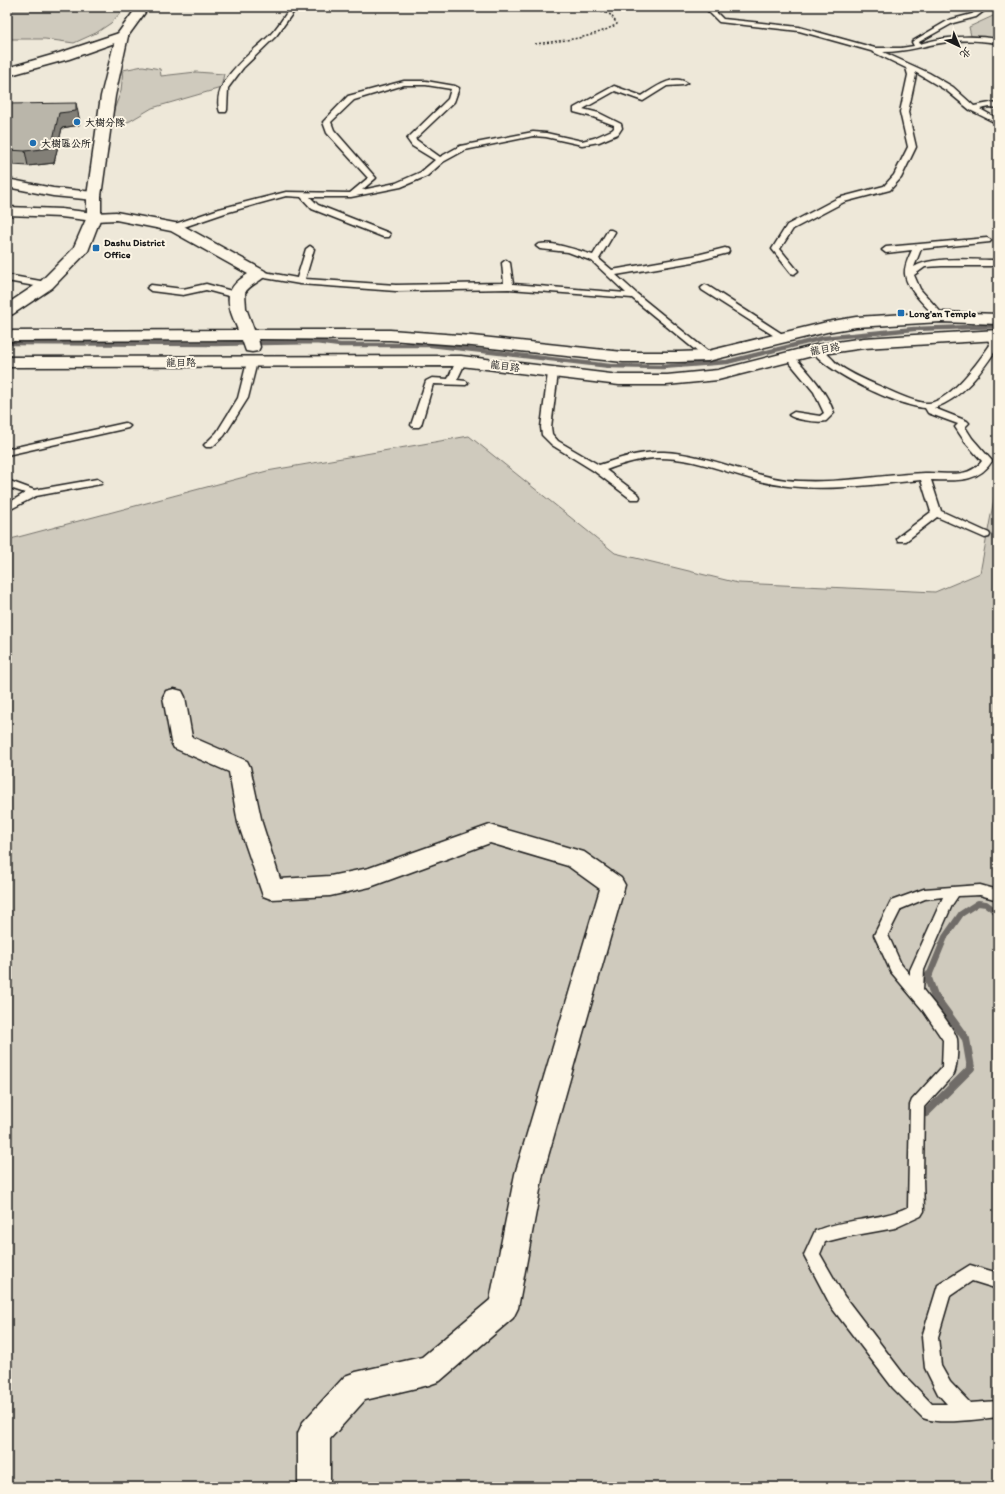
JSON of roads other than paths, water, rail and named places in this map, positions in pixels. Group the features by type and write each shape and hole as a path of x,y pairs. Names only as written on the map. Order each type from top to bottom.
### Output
{"street":[{"path":"7,311 46,285 80,251 94,217 94,196 108,96 122,36 143,7"},
{"path":"7,72 64,56 122,36"},
{"path":"7,183 54,192 94,196"},
{"path":"7,211 61,213 94,217 116,216 175,227 259,274 239,288 236,295 242,321 251,348"},
{"name":"龍目路","path":"7,362 251,348 390,335 467,350 554,373 619,380 667,380 713,365 801,346 864,343 941,317 998,319"},
{"name":"龍目路","path":"7,336 251,348 467,350 623,357 713,365 790,357 801,346 827,327 856,322 995,335"},
{"path":"174,697 182,742 239,767 250,824 271,889 330,886 370,877 490,834 576,859 613,885 529,1174 503,1308 429,1370 356,1387 314,1433 314,1487"}],"lane":[{"path":"222,110 224,88 240,66 274,35 294,7"},
{"path":"707,7 721,20 799,29 873,50 926,75 950,89 974,108 998,122"},
{"path":"918,47 915,42 923,36 951,21 974,16 986,7"},
{"path":"873,50 901,50 957,38 998,41"},
{"path":"794,271 776,249 790,228 841,200 887,188 898,176 912,147 904,112 912,75 908,67"},
{"path":"351,195 372,178 330,130 327,122 351,98 404,83 426,83 455,88 451,100 411,139 415,144 440,160"},
{"path":"175,227 253,202 286,194 351,195 398,185 424,174 440,160 463,148 533,134 546,135 582,143 596,140 615,132 618,128 617,124 596,115 577,110 614,88 643,99 665,84 683,83"},
{"path":"974,108 998,106"},
{"path":"304,195 315,206 386,235"},
{"path":"595,259 611,232"},
{"path":"886,250 987,240"},
{"path":"540,246 569,250 595,259 634,296 713,365"},
{"path":"918,247 912,259 909,274 912,284 941,317"},
{"path":"300,281 310,249"},
{"path":"610,273 693,259 724,251"},
{"path":"909,274 923,265 992,262"},
{"path":"506,263 509,286"},
{"path":"259,274 300,281 396,288 509,286 634,296"},
{"path":"7,278 46,285"},
{"path":"151,288 183,292 206,287 236,295"},
{"path":"705,288 853,377 907,401 929,406 937,404 962,387 995,345 995,335"},
{"path":"209,445 221,434 243,398 251,348"},
{"path":"452,381 467,350"},
{"path":"790,357 824,398 827,403 829,413 824,419 794,415"},
{"path":"554,373 546,427 547,435 555,443 598,469 635,497"},
{"path":"416,426 429,383 432,381 452,381 463,383"},
{"path":"598,469 618,462 646,456 662,455 689,457 756,477 786,483 815,484 864,482 925,476 964,476 976,472 983,467 987,461 968,440 960,427 964,423 931,411 929,406"},
{"path":"7,452 125,426"},
{"path":"925,476 936,513 985,535"},
{"path":"7,508 33,493 98,482"},
{"path":"7,483 33,493"},
{"path":"902,539 936,513"},
{"path":"998,895 980,890 954,891 924,894 896,905 881,935 896,968 927,1005 950,1038 949,1069 917,1105 915,1178 916,1211 895,1221 845,1229 820,1236 812,1255 838,1302 899,1382 929,1412 967,1412 998,1409"},
{"path":"916,992 916,970 947,902 954,891"},
{"path":"967,1412 944,1388 933,1368 930,1337 944,1291 970,1273 998,1281"}],"waterway":[{"path":"7,343 216,344 316,342 340,345 431,345 610,366 662,367 727,362 823,338 914,329 998,326"},
{"path":"929,976 945,937 961,914 978,903 986,904 998,913"},
{"path":"926,1113 971,1068 966,1039 934,995 928,978 929,975"}],"place":[{"name":"大樹分隊","path":"77,122"},
{"name":"大樹區公所","path":"33,143"},
{"name":"Dashu District Office","path":"96,248"},
{"name":"Long'an Temple","path":"901,313"}]}
